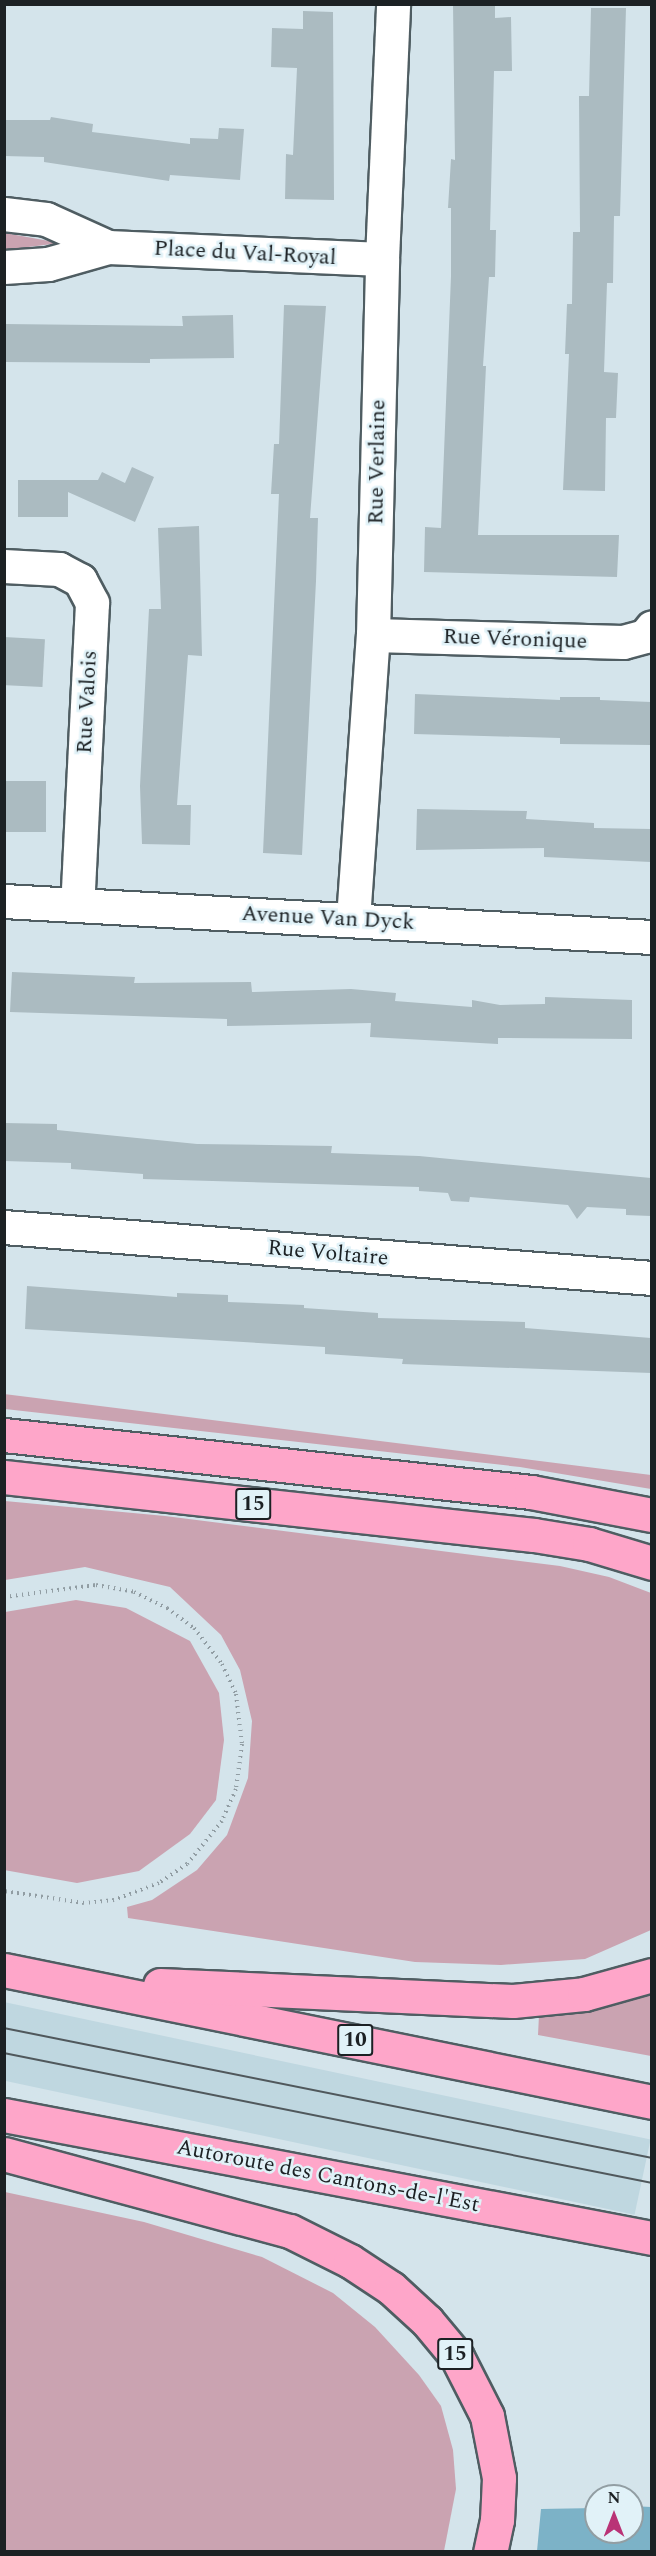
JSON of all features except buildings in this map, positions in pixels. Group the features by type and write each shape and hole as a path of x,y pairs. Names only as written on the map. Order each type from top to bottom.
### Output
{"highway":[{"path":"4,1435 531,1491 651,1515"},
{"name":"15","path":"4,1477 542,1536 600,1546 651,1563"},
{"name":"10","path":"4,1970 651,2102"},
{"path":"59,1981 513,2001 584,1994 651,1975"},
{"name":"Autoroute des Cantons-de-l'Est","path":"4,2115 651,2238"},
{"name":"15","path":"4,2154 290,2231 350,2261 391,2288 427,2321 457,2356 487,2416 499,2478 497,2520 490,2552"}],"street":[{"name":"Rue Verlaine","path":"353,919 373,635 382,259 393,4"},
{"name":"Place du Val-Royal","path":"4,214 46,219 108,247"},
{"name":"Place du Val-Royal","path":"4,267 48,264 108,247 382,259"},
{"name":"Rue Valois","path":"4,566 59,569 80,580 92,603 77,905"},
{"name":"Rue Véronique","path":"373,635 623,642 645,636 651,627"},
{"name":"Avenue Van Dyck","path":"4,902 353,919 651,937"},
{"name":"Rue Voltaire","path":"4,1227 651,1278"}],"path":[{"path":"4,1597 96,1585 134,1592 166,1608 194,1628 222,1664 236,1694 242,1744 236,1789 222,1821 187,1864 159,1883 114,1900 84,1903 4,1891"}],"shaded area":[{"path":"5,233 60,243 5,250"},
{"path":"4,1394 651,1475 651,1489 520,1467 5,1409"},
{"path":"5,1501 165,1516 560,1566 609,1577 651,1593 651,1930 585,1959 501,1965 415,1962 128,1918 127,1907 152,1900 197,1870 227,1835 248,1778 252,1721 240,1670 221,1635 170,1587 85,1567 5,1580"},
{"path":"76,1600 126,1608 190,1641 219,1693 224,1740 216,1800 190,1834 139,1871 77,1883 4,1870 5,1612"},
{"path":"651,1990 651,2056 538,2035 539,2015 606,2007"},
{"path":"4,2002 651,2139 635,2215 4,2081"},
{"path":"5,2192 144,2222 262,2257 333,2293 375,2327 419,2375 441,2406 453,2450 456,2489 444,2551 5,2551"}],"water":[{"path":"644,2507 651,2507 651,2551 537,2551 541,2509 584,2508 584,2544 644,2544"}],"tram line":[{"path":"4,2028 652,2158"},
{"path":"4,2053 652,2183"}]}
